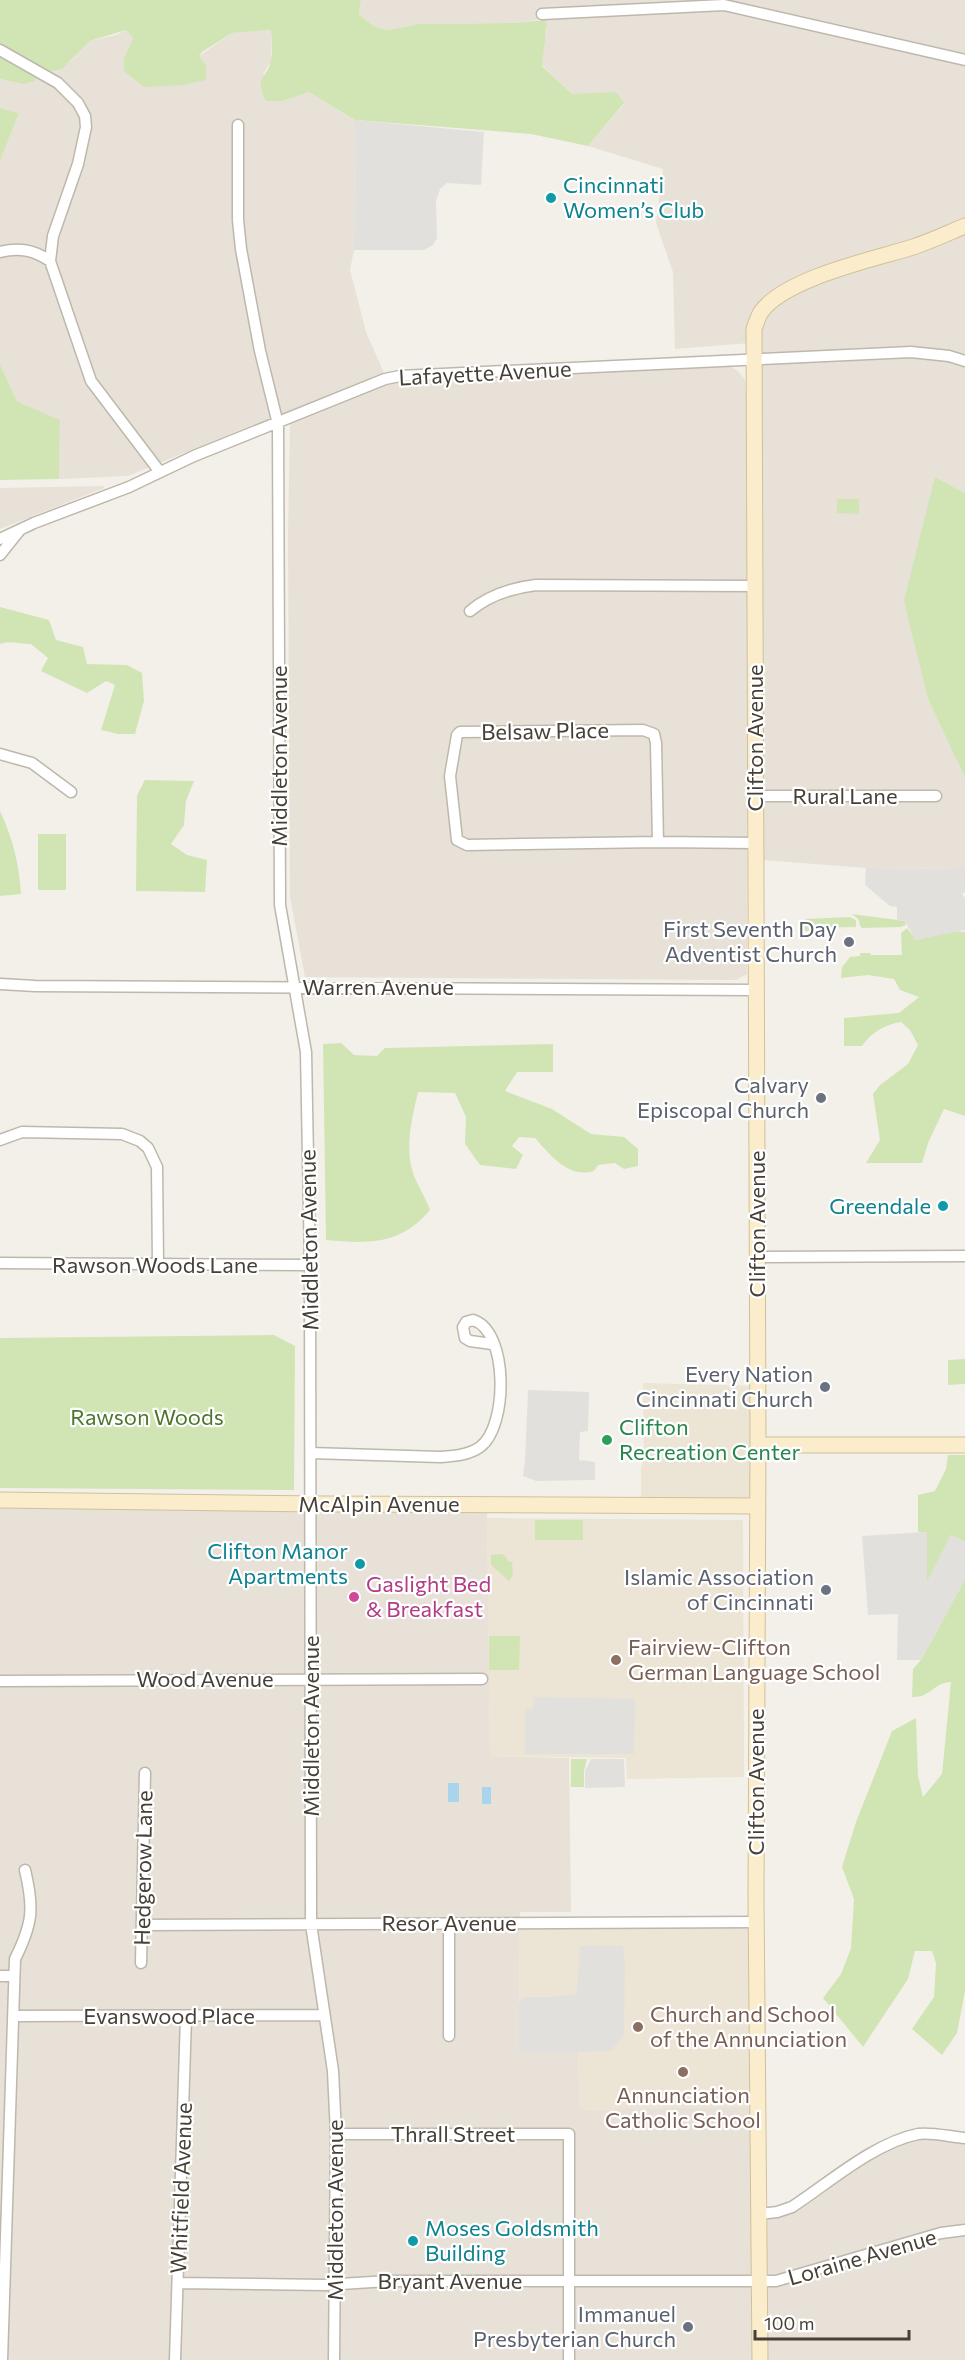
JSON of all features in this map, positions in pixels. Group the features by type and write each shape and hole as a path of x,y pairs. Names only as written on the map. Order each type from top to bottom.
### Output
{"main road":[{"name":"Clifton Avenue","path":"760,2360 756,1922 758,1445 754,329 760,313 786,292 822,274 915,246 965,226"},
{"path":"758,1445 965,1445"},
{"name":"McAlpin Avenue","path":"0,1500 758,1506"}],"street":[{"path":"542,14 724,2 965,60"},
{"path":"0,50 58,83 78,103 85,116 86,127 78,164 53,236 50,261 91,381 160,472"},
{"name":"Middleton Avenue","path":"238,125 238,203 241,249 267,386 278,424 280,904 306,1052 310,1265 311,1924 333,2071 336,2134 334,2360"},
{"path":"0,252 30,250 50,261"},
{"name":"Lafayette Avenue","path":"0,539 20,529 129,488 194,456 400,376 911,352 939,354 965,361"},
{"path":"0,555 20,529"},
{"path":"470,611 494,595 536,585 754,586"},
{"name":"Belsaw Place","path":"658,842 654,734 643,730 460,732 457,735 450,776 456,836 461,843 467,845 756,843"},
{"path":"0,754 32,763 71,792"},
{"name":"Rural Lane","path":"754,796 936,796"},
{"name":"Warren Avenue","path":"0,984 755,990"},
{"path":"0,1140 22,1132 122,1134 140,1141 148,1148 157,1167 158,1264"},
{"path":"757,1257 965,1256"},
{"name":"Rawson Woods Lane","path":"0,1263 310,1265"},
{"path":"311,1453 440,1457 469,1453 481,1447 490,1434 498,1410 501,1363 492,1344"},
{"name":"Wood Avenue","path":"0,1681 482,1678"},
{"name":"Hedgerow Lane","path":"141,1963 145,1773"},
{"path":"2,2360 15,1959 27,1932 32,1898 25,1870"},
{"name":"Resor Avenue","path":"142,1925 756,1922"},
{"path":"449,1923 449,2036"},
{"path":"0,1976 14,1976"},
{"name":"Evanswood Place","path":"14,2016 324,2015"},
{"name":"Whitfield Avenue","path":"175,2360 186,2017"},
{"name":"Thrall Street","path":"336,2134 569,2134 569,2281"},
{"path":"759,2214 792,2207 876,2151 898,2140 921,2134 965,2138"},
{"name":"Loraine Avenue","path":"759,2281 776,2281 941,2233 965,2230"},
{"path":"568,2360 569,2281"},
{"name":"Bryant Avenue","path":"177,2283 759,2281"}],"shaded area":[{"path":"361,0 965,0 965,493 935,477 928,699 965,778 965,869 866,868 763,860 762,342 675,349 673,272 656,223 663,169 588,146 624,104 588,94 572,94 542,65 547,31 540,20 513,23 418,24 389,30 375,27 359,15"},
{"path":"126,30 133,38 124,58 199,56 232,33 272,30 271,62 263,74 283,101 309,92 355,120 354,250 350,270 366,332 385,375 247,427 128,476 59,479 60,420 17,401 0,364 0,161 19,113 0,108 0,79 23,84 0,47 70,62 90,41 116,35"},
{"path":"355,120 484,132 481,185 447,183 440,189 436,201 437,238 433,245 424,250 354,250"},
{"path":"730,366 738,371 745,380 747,403 747,974 736,980 305,977 290,897 288,537 290,422 400,381"},
{"path":"103,486 104,488 0,529 0,488"},
{"path":"866,868 965,869 965,892 962,894 965,898 965,930 915,940 905,921 897,920 897,907 890,906 865,885"},
{"path":"643,1383 758,1386 758,1506 641,1506 641,1470 644,1455"},
{"path":"528,1390 589,1392 588,1431 580,1432 579,1460 595,1462 595,1480 536,1481 523,1476"},
{"path":"0,1500 487,1505 490,1756 569,1758 571,1912 520,1912 519,2053 578,2051 580,2110 758,2106 759,2214 777,2212 876,2151 921,2134 965,2138 965,2360 0,2360"},
{"name":"Fairview-Clifton German Language School","path":"487,1518 743,1520 744,1777 627,1779 626,1758 490,1756"},
{"path":"927,1532 927,1581 951,1535 965,1542 965,1579 921,1660 897,1660 898,1614 868,1615 862,1536"},
{"path":"534,1697 635,1699 634,1754 525,1754 525,1709 533,1708"},
{"path":"591,1759 624,1759 625,1787 585,1788 585,1771"},
{"name":"Church and School of the Annunciation","path":"756,1922 758,2106 580,2110 578,2051 519,2053 520,1923"},
{"path":"580,1946 623,1946 625,1962 624,2035 611,2051 519,2053 519,2003 524,1997 577,1994"}],"green space":[{"path":"0,0 361,0 359,15 375,27 389,30 418,24 513,23 546,20 542,66 572,94 616,92 624,103 588,146 531,134 355,120 309,92 283,101 266,101 262,93 261,82 271,60 271,30 232,33 202,52 199,56 206,66 206,80 182,85 144,87 124,71 124,58 133,38 126,30 90,41 62,69 50,71 0,47"},
{"path":"0,54 36,76 35,81 23,84 0,79"},
{"path":"0,108 19,113 0,161"},
{"path":"0,364 17,401 60,420 59,479 0,480"},
{"path":"935,477 965,493 965,778 928,699 904,601"},
{"path":"837,499 859,499 859,514 837,513"},
{"path":"0,607 49,620 56,640 83,647 87,664 127,665 142,673 144,701 135,734 118,734 101,730 115,685 106,681 87,693 41,671 48,658 31,644 11,642 0,644"},
{"path":"145,780 194,781 186,801 184,825 171,844 187,855 207,860 205,892 136,891 137,795"},
{"path":"0,811 15,851 21,894 0,896"},
{"path":"38,834 66,834 66,890 38,890"},
{"path":"852,914 905,921 906,925 862,928 859,920"},
{"path":"850,917 856,920 856,927 800,931 799,938 799,926 805,919"},
{"path":"907,928 916,940 950,931 965,932 965,1116 944,1109 928,1143 922,1163 866,1163 880,1140 873,1094 880,1085 908,1064 918,1045 910,1030 901,1022 879,1030 862,1046 844,1046 844,1018 899,1013 919,997 900,990 894,979 868,975 841,978 842,967 850,957 860,956 860,953 902,955 901,933"},
{"path":"341,1043 354,1055 377,1056 385,1048 553,1044 553,1072 517,1072 505,1091 552,1109 591,1134 624,1137 638,1149 638,1166 624,1169 615,1163 598,1165 594,1171 576,1172 561,1164 535,1138 519,1137 512,1146 523,1155 516,1169 480,1165 465,1144 466,1117 455,1093 418,1092 410,1134 411,1166 430,1210 419,1222 407,1230 383,1240 356,1242 326,1240 323,1044"},
{"name":"Rawson Woods","path":"274,1335 295,1346 294,1490 0,1488 0,1338"},
{"path":"965,1359 965,1384 948,1385 948,1360"},
{"path":"948,1455 965,1455 965,1542 951,1535 927,1583 927,1532 918,1532 918,1495 935,1491 946,1469"},
{"path":"535,1520 583,1520 583,1540 535,1540"},
{"path":"501,1554 512,1562 513,1575 509,1581 491,1565 491,1555"},
{"path":"965,1579 965,1991 957,2033 942,2055 912,2029 934,1997 936,1963 932,1951 915,1951 908,1979 863,2047 823,1998 841,1974 851,1948 854,1899 842,1867 856,1822 892,1731 916,1718 918,1776 923,1797 942,1774 951,1682 941,1684 918,1697 912,1697 913,1669 921,1660"},
{"path":"489,1636 520,1636 519,1670 489,1670"},
{"path":"571,1759 587,1759 584,1787 571,1787"}],"water":[{"path":"448,1783 459,1783 459,1802 448,1802"},
{"path":"482,1787 491,1787 491,1804 482,1804"}],"place":[{"name":"Cincinnati Women’s Club","path":"551,198"},
{"name":"First Seventh Day Adventist Church","path":"849,942"},
{"name":"Calvary Episcopal Church","path":"821,1098"},
{"name":"Greendale","path":"943,1206"},
{"name":"Every Nation Cincinnati Church","path":"825,1387"},
{"name":"Clifton Recreation Center","path":"607,1440"},
{"name":"Clifton Manor Apartments","path":"360,1564"},
{"name":"Islamic Association of Cincinnati","path":"826,1590"},
{"name":"Gaslight Bed & Breakfast","path":"354,1597"},
{"name":"Fairview-Clifton German Language School","path":"616,1660"},
{"name":"Church and School of the Annunciation","path":"638,2027"},
{"name":"Annunciation Catholic School","path":"683,2072"},
{"name":"Moses Goldsmith Building","path":"413,2241"},
{"name":"Immanuel Presbyterian Church","path":"688,2327"}]}
